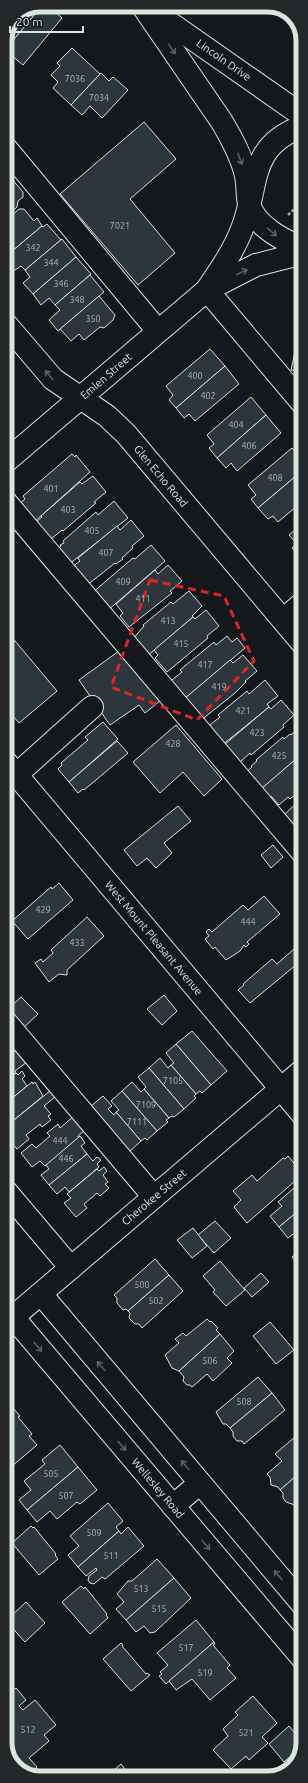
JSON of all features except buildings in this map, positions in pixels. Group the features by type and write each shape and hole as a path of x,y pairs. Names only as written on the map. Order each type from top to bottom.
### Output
{"street":[{"path":"148,12 222,122 234,143 246,177 250,205 258,219 268,230 280,238 296,245"},
{"name":"Lincoln Drive","path":"153,12 296,111"},
{"name":"Emlen Street","path":"207,290 234,246 242,229 250,205 259,164 275,141 288,132 296,129"},
{"path":"12,155 158,331"},
{"name":"Emlen Street","path":"12,456 207,290 256,265 296,255"},
{"path":"207,290 296,396"},
{"name":"Glen Echo Road","path":"12,331 53,379 107,416 126,434 296,636"},
{"path":"12,508 296,845"},
{"path":"283,620 296,610"},
{"path":"12,767 92,707"},
{"name":"West Mount Pleasant Avenue","path":"12,769 296,1106"},
{"path":"12,1029 154,1197"},
{"name":"Cherokee Street","path":"12,1318 296,1076"},
{"path":"12,1198 71,1268"},
{"path":"41,1294 296,1597"},
{"name":"Wellesley Road","path":"12,1324 173,1506 296,1651"},
{"path":"173,1506 200,1483"}],"path":[{"path":"283,220 296,208"}],"highlighted area":[{"path":"150,580 224,596 254,661 197,720 111,687"}]}
